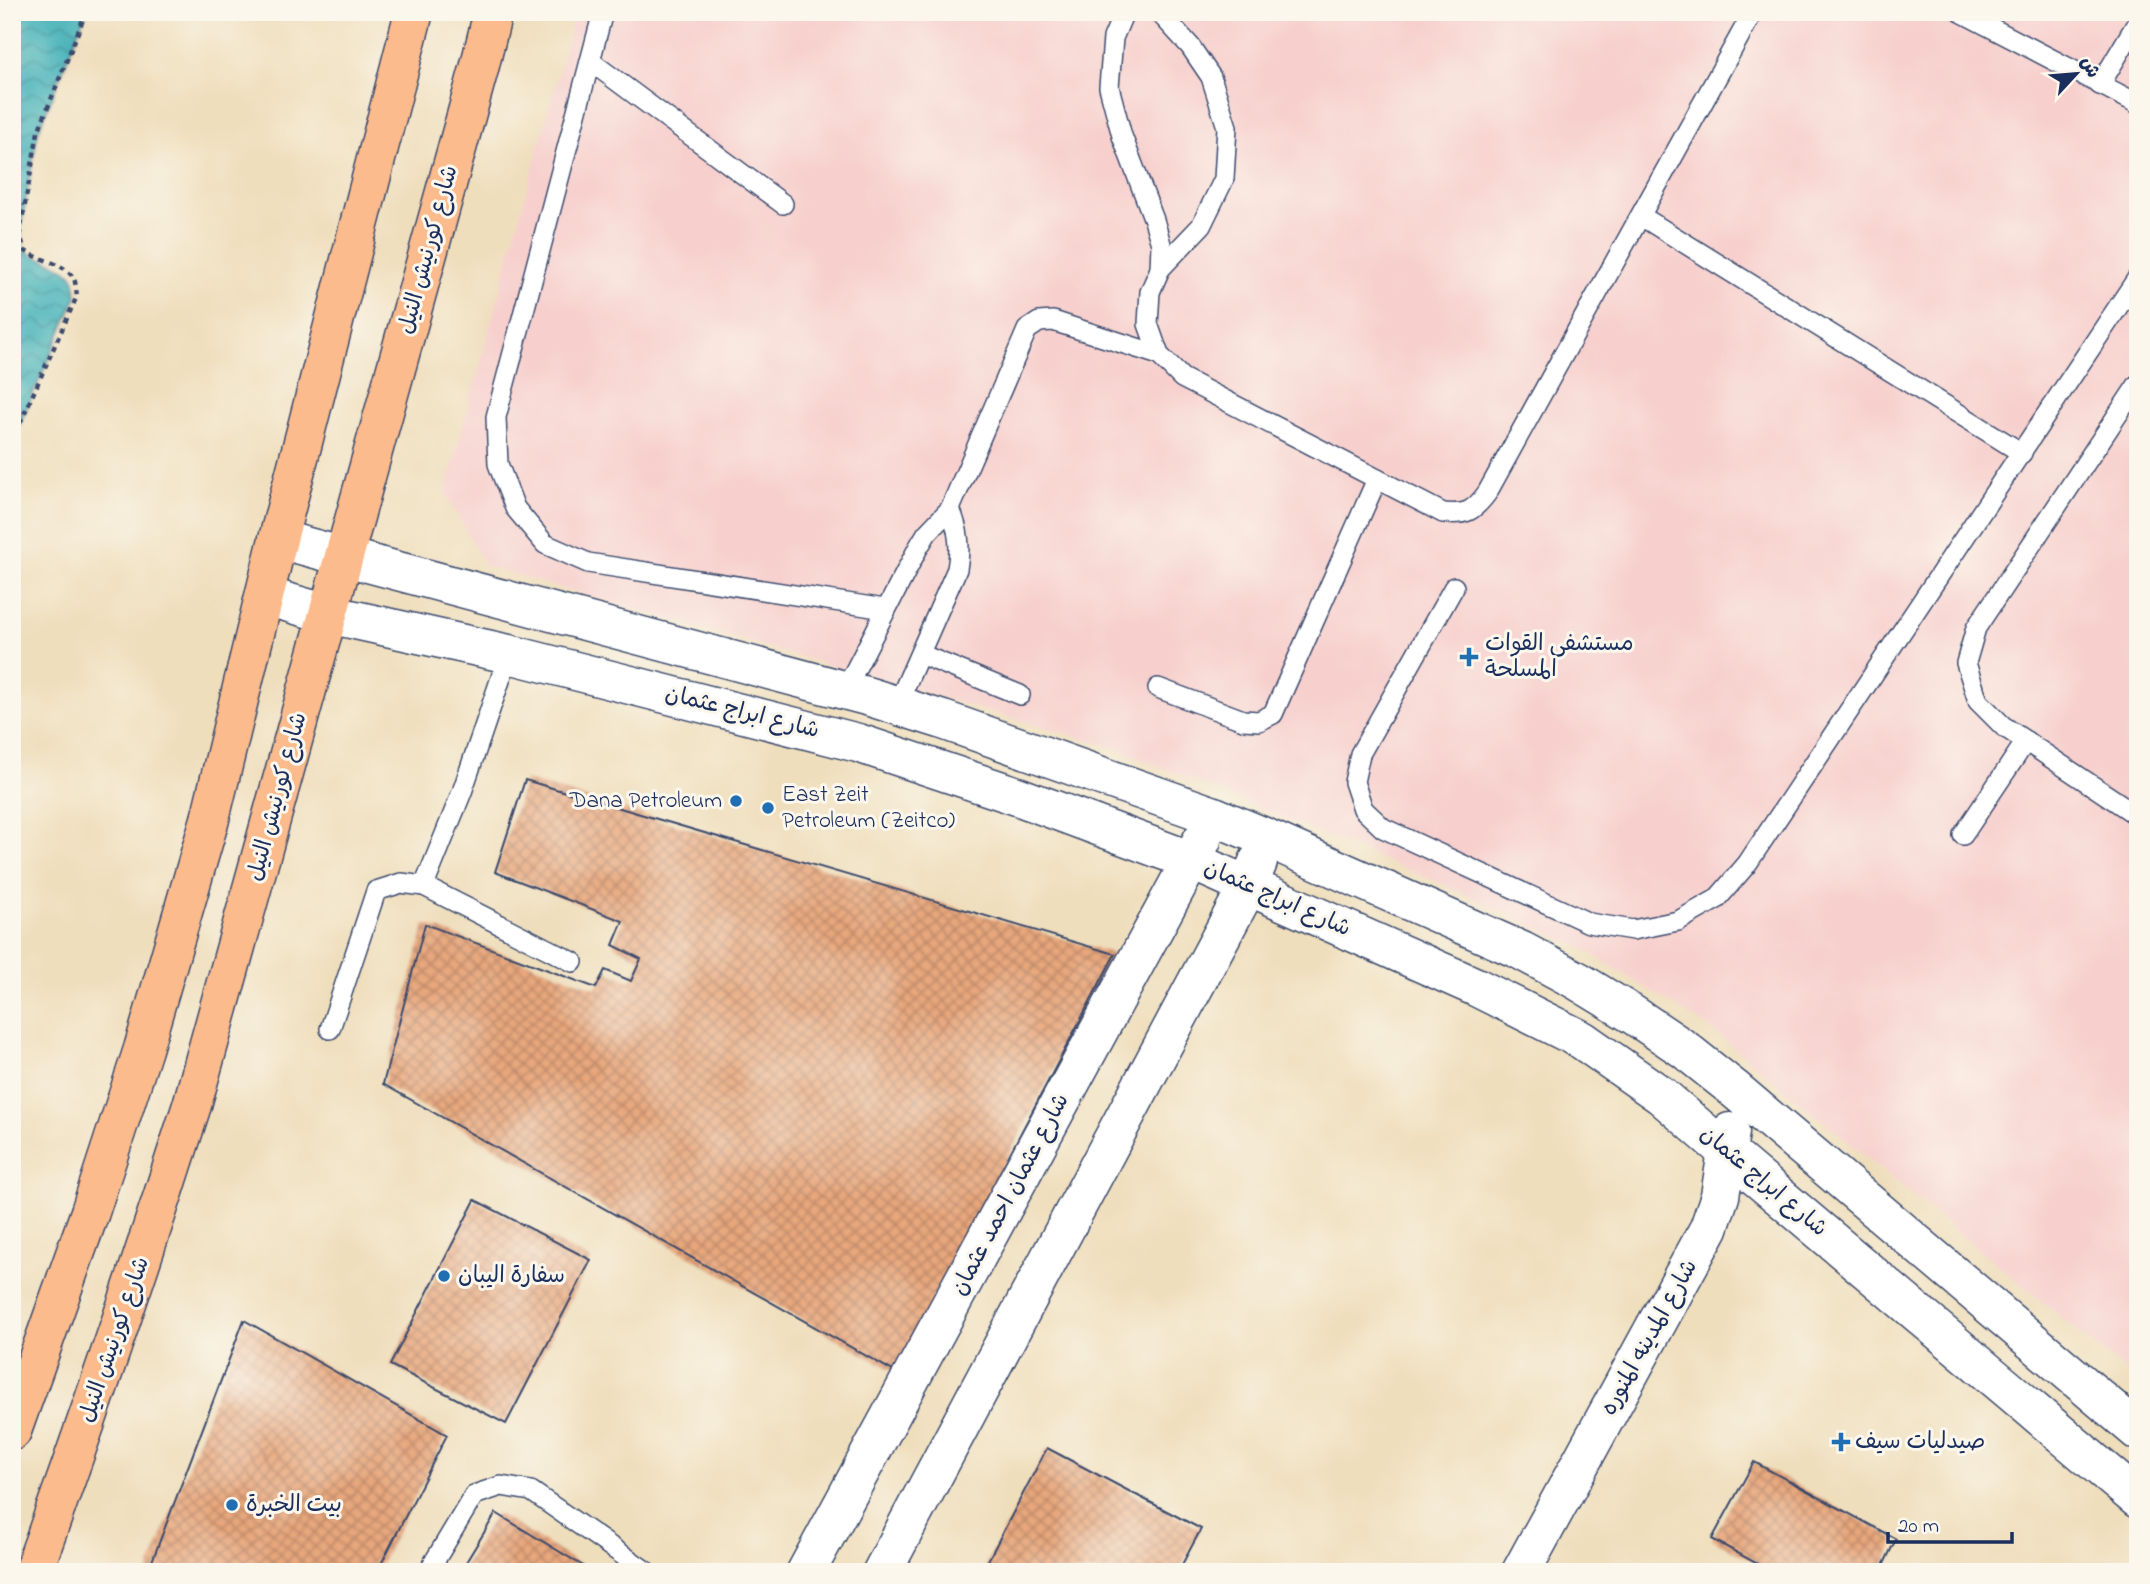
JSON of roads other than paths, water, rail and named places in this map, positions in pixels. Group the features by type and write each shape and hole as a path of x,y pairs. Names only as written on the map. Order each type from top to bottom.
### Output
{"highway":[{"path":"12,1431 90,1212 143,1049 210,819 278,539 414,12"},
{"name":"شارع كورنيش النيل","path":"33,1572 117,1336 192,1105 493,12"}],"street":[{"name":"شارع ابراج عثمان","path":"278,539 871,697 1214,816 1522,951 1578,981 1684,1049 2138,1431"},
{"name":"شارع ابراج عثمان","path":"265,596 328,614 509,654 858,743 1017,796 1192,861 1476,987 1582,1040 1662,1096 2138,1499"},
{"path":"858,743 871,697"},
{"name":"شارع عثمان احمد عثمان","path":"806,1572 1214,816"},
{"path":"882,1572 1248,886 1269,839"},
{"name":"شارع المدينه المنوره","path":"1521,1572 1709,1228 1720,1196 1728,1153 1733,1088"}],"lane":[{"path":"603,12 496,417 498,464 514,508 545,544 588,563 886,609"},
{"path":"1124,12 1114,38 1109,87 1122,136 1161,244 1160,269"},
{"path":"1160,12 1190,46 1211,78 1227,127 1224,179 1201,226 1160,269 1150,292 1148,324 1159,355 1182,378 1443,513 1461,515 1476,508 1487,493 1753,12"},
{"path":"1962,12 2138,104"},
{"path":"2100,85 2138,21"},
{"path":"590,61 783,204"},
{"path":"1641,216 2022,453"},
{"path":"1454,587 1360,754 1354,782 1363,808 1383,828 1589,923 1633,930 1678,921 1717,899 1747,864 2138,277"},
{"path":"871,697 886,609 927,533 950,509 1027,330 1039,322 1053,321 1159,355"},
{"path":"2138,384 1976,628 1966,663 1978,701 2003,726 2138,816"},
{"path":"1158,688 1243,720 1259,721 1273,714 1377,479"},
{"path":"871,697 920,654 957,569 960,549 958,528 950,509"},
{"path":"424,886 462,792 509,654"},
{"path":"920,654 1020,695"},
{"path":"1963,835 2026,741"},
{"path":"331,1029 376,891 401,883 424,886 573,962"},
{"path":"428,1572 474,1494 501,1486 531,1491 647,1572"}],"water":[{"path":"12,12 86,12 38,132 20,232 24,250 70,273 75,281 77,296 12,441"}],"place":[{"name":"مستشفى القوات المسلحة","path":"1469,657"},
{"name":"Dana Petroleum","path":"736,801"},
{"name":"East Zeit Petroleum (Zeitco)","path":"768,808"},
{"name":"سفارة اليبان","path":"444,1276"},
{"name":"صيدليات سيف","path":"1841,1442"},
{"name":"بيت الخبرة","path":"232,1505"}]}
